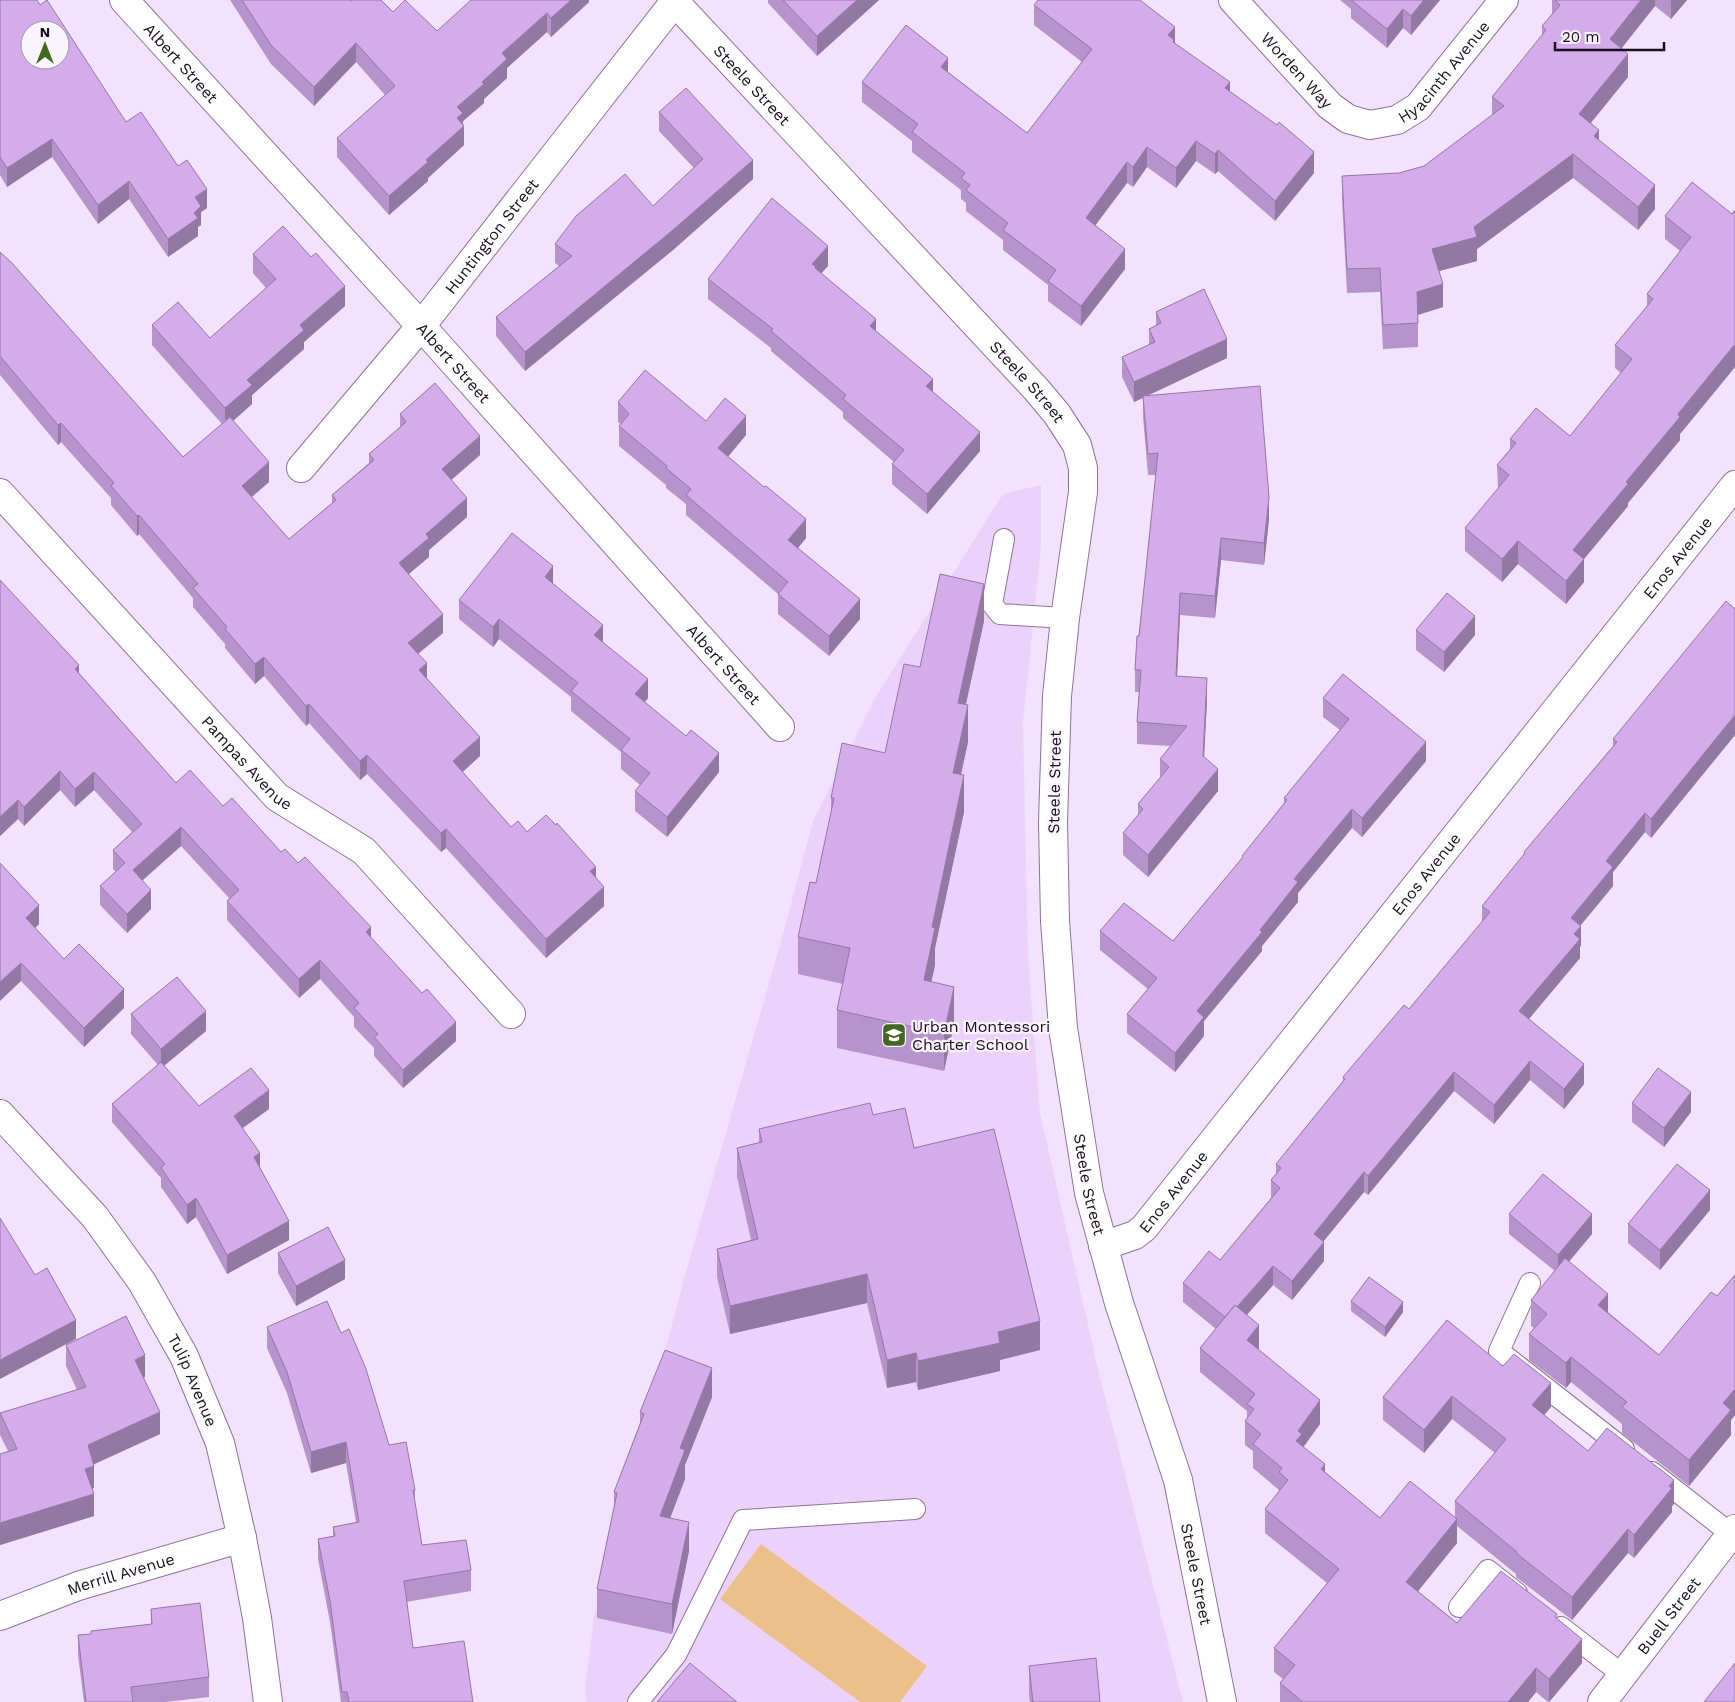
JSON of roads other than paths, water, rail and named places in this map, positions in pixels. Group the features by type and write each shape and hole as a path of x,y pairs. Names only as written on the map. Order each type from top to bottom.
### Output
{"street":[{"name":"Albert Street","path":"124,0 421,326 780,727"},
{"name":"Huntington Street","path":"301,468 421,326 675,0"},
{"name":"Steele Street","path":"675,0 1036,389 1057,414 1077,444 1083,468 1083,492 1056,696 1053,822 1055,921 1063,1028 1089,1193 1119,1303 1178,1480 1222,1702"},
{"name":"Worden Way","path":"1234,0 1330,106 1348,119 1370,125"},
{"name":"Hyacinth Avenue","path":"1370,125 1397,120 1418,107 1504,0"},
{"name":"Enos Avenue","path":"1103,1246 1135,1235 1144,1228 1735,485"},
{"name":"Pampas Avenue","path":"0,493 277,796 364,851 511,1014"},
{"name":"Tulip Avenue","path":"0,1114 95,1217 142,1282 184,1356 220,1443 242,1538 257,1618 268,1702"},
{"name":"Buell Street","path":"1602,1702 1734,1533"},
{"name":"Merrill Avenue","path":"0,1616 78,1586 242,1538"}],"lane":[{"path":"1004,539 992,604 1000,614 1065,618"},
{"path":"1530,1283 1499,1351 1734,1533"},
{"path":"638,1702 676,1655 743,1520 915,1509"},
{"path":"1459,1607 1488,1570 1622,1675"}],"place":[{"name":"Urban Montessori Charter School","path":"894,1035"}]}
